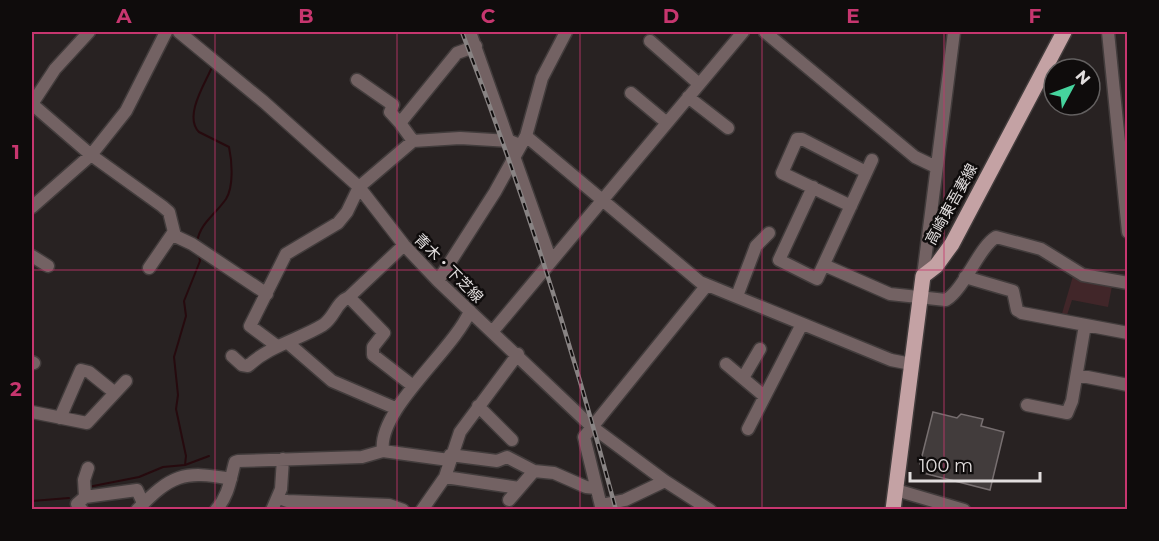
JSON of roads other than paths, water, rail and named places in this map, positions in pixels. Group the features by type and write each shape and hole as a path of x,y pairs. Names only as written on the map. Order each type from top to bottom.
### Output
{"main road":[{"name":"高崎東吾妻線","path":"923,276 936,266 952,244 1064,32"},
{"path":"893,510 923,276"}],"street":[{"path":"89,32 55,69 32,104 91,155 162,206 168,212 173,233 267,294"},
{"path":"32,207 91,155 126,111 166,32"},
{"name":"青木・下芝線","path":"179,32 264,102 359,187 404,245 438,281 518,354 591,426 665,481 710,510"},
{"path":"470,32 518,144 551,261"},
{"path":"438,281 495,192 518,144 542,78 567,32"},
{"path":"493,331 743,32"},
{"path":"765,32 915,157 936,167"},
{"path":"923,276 954,32"},
{"path":"1108,32 1128,232"},
{"path":"650,41 699,84"},
{"path":"400,123 457,53 476,46"},
{"path":"357,80 393,105 390,112 413,141"},
{"path":"631,93 667,123"},
{"path":"688,97 728,128"},
{"path":"395,408 332,381 283,344 250,326 286,254 338,223 347,212 359,187 413,141 460,138 518,144 603,201 707,285 891,360 911,364"},
{"path":"851,206 782,173 797,140 802,138 866,172"},
{"path":"813,187 779,260 817,279 872,160"},
{"path":"149,268 173,233"},
{"path":"737,296 756,246 769,233"},
{"path":"824,265 882,291 946,300 983,254 988,241 996,237 1041,249 1083,275 1128,283"},
{"path":"232,356 243,365 248,366 283,344 326,323 341,300 349,297 404,245"},
{"path":"32,256 48,266"},
{"path":"965,277 1013,291 1017,310 1022,313 1128,333"},
{"path":"665,481 625,500 602,507 584,437 707,285"},
{"path":"349,297 384,333 373,347 373,355 413,386"},
{"path":"383,451 395,408 458,335 470,311"},
{"path":"748,429 802,324"},
{"path":"1027,405 1067,413 1072,401 1085,325"},
{"path":"742,378 760,349"},
{"path":"422,510 445,477 460,432 518,354"},
{"path":"726,364 764,396"},
{"path":"60,418 81,370 89,372 115,393"},
{"path":"1077,375 1128,385"},
{"path":"32,412 87,423 126,381"},
{"path":"478,406 512,440"},
{"path":"216,510 224,500 235,462 362,457 383,451 497,461 507,457 534,471 554,473 586,487 597,488"},
{"path":"272,510 279,498 283,459"},
{"path":"85,497 84,480 88,468"},
{"path":"509,500 534,471"},
{"path":"81,510 77,504 85,497 137,490 140,506 178,476 208,475 231,479"},
{"path":"445,477 519,488"},
{"path":"896,490 964,510"},
{"path":"279,498 287,501 389,505 403,510"}],"waterway":[{"path":"197,242 201,230 229,194 231,181 229,147 199,132 193,117 197,99 213,65"},
{"path":"185,465 186,456 176,409 178,395 174,357 186,316 184,301 200,261 199,254"},
{"path":"88,487 139,477 163,467 185,465 209,456"},
{"path":"32,501 69,498"}],"railway":[{"path":"462,32 545,269 616,510"}]}
